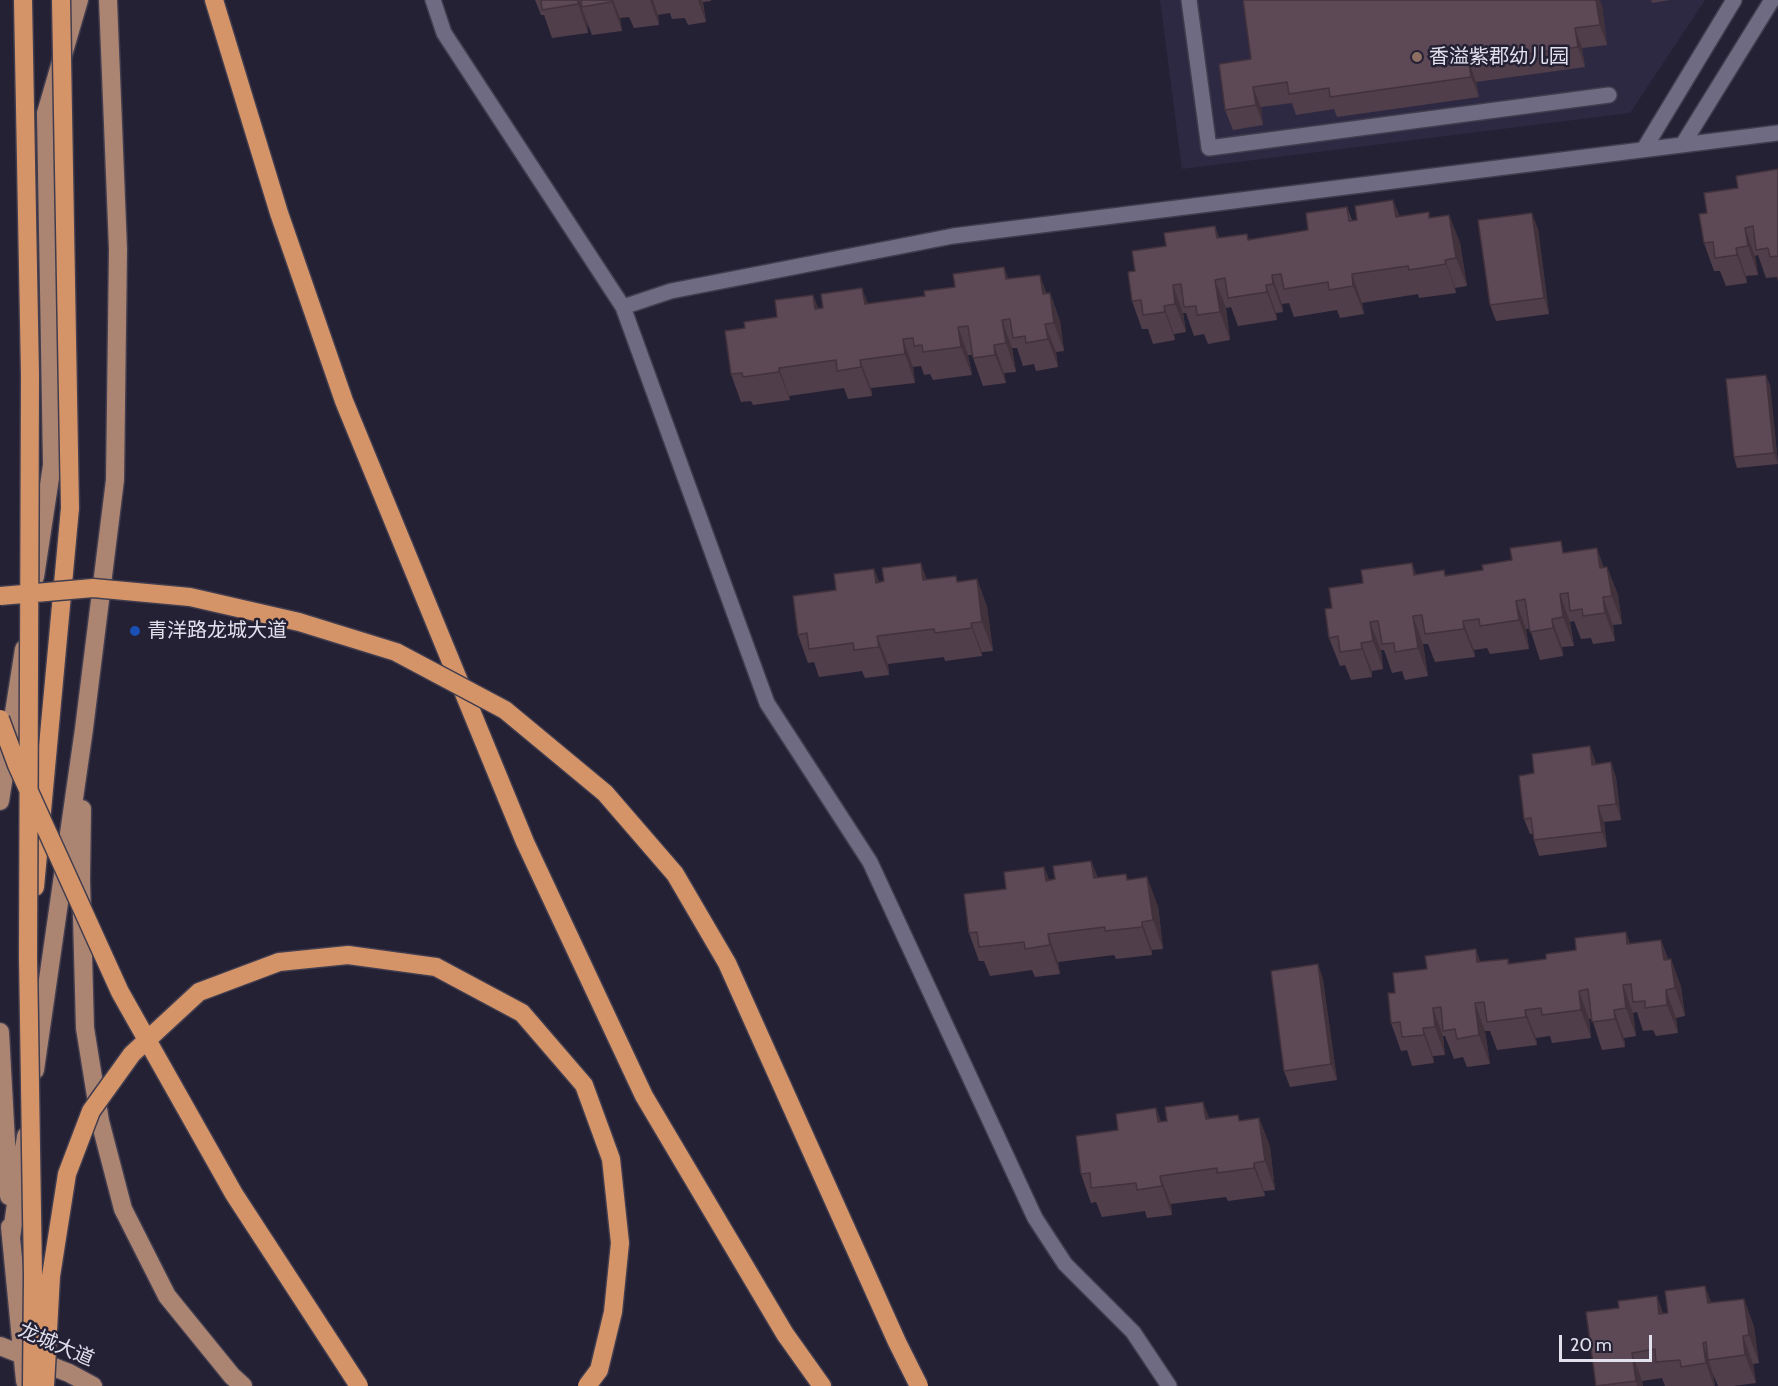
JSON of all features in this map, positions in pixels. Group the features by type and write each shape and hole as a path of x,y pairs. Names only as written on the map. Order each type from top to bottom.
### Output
{"highway":[{"path":"23,0 30,375 28,957 33,1276 32,1386"},
{"path":"28,957 70,508 61,0"},
{"path":"216,5 279,213 344,400 525,842 644,1096 786,1334 822,1386"},
{"path":"0,596 93,588 190,597 299,621 396,652 505,710 605,793 675,874 727,963 897,1342 919,1386"},
{"path":"0,719 17,765 120,992 234,1194 359,1386"},
{"path":"45,1386 51,1276 67,1174 91,1111 132,1054 199,992 279,962 348,955 436,968 522,1013 584,1085 611,1159 621,1243 613,1312 599,1370 587,1386"}],"main road":[{"path":"0,801 52,465 46,113 79,0"},
{"path":"11,1238 84,729 115,480 118,249 108,0"},
{"path":"84,729 81,880 85,1028 100,1121 123,1209 167,1296 232,1376 243,1386"},
{"path":"0,1032 11,1238 26,1386"},
{"name":"龙城大道","path":"0,1346 69,1373 93,1386"}],"lane":[{"path":"433,0 444,33 623,307 767,703 870,862 1035,1218 1065,1264 1133,1332 1168,1386"},
{"path":"1189,0 1209,148 1609,95"},
{"path":"1644,149 1734,0"},
{"path":"1683,144 1772,0"},
{"path":"623,307 671,291 954,236 1778,133"}],"shaded area":[{"name":"香溢紫郡幼儿园","path":"1160,0 1705,0 1630,113 1182,169"}],"building":[{"path":"541,0 578,0 578,4 542,10"},
{"path":"581,0 611,0 611,2 582,7"},
{"path":"1243,0 1596,0 1600,25 1575,28 1578,47 1469,62 1471,77 1330,97 1329,88 1289,94 1287,82 1253,87 1256,105 1225,110 1219,64 1251,59"},
{"path":"1778,169 1778,256 1770,257 1768,248 1756,250 1753,226 1745,228 1748,246 1736,248 1737,255 1715,258 1713,242 1704,243 1699,214 1707,213 1704,193 1738,188 1736,176"},
{"path":"1393,200 1396,217 1429,212 1429,218 1449,215 1456,258 1445,260 1446,264 1409,270 1408,266 1352,274 1353,286 1329,290 1328,282 1284,289 1281,274 1272,275 1273,284 1266,285 1267,292 1228,298 1225,278 1215,280 1220,312 1197,315 1196,306 1184,307 1181,284 1173,285 1175,304 1164,306 1165,312 1143,315 1141,300 1132,301 1128,272 1135,271 1132,251 1166,246 1164,233 1215,226 1217,238 1247,234 1248,240 1308,230 1306,213 1347,207 1349,221 1357,220 1355,206"},
{"path":"1532,213 1544,298 1490,305 1478,220"},
{"path":"1004,267 1006,279 1040,275 1043,294 1050,293 1054,323 1045,324 1048,339 1026,343 1025,336 1013,338 1010,319 1002,320 1006,343 994,345 995,355 973,358 968,326 958,327 961,347 923,352 922,345 914,346 913,338 903,339 905,354 860,360 861,367 837,371 836,360 779,368 779,372 743,377 742,373 731,374 725,331 745,328 744,322 777,317 775,300 813,295 815,309 823,308 821,294 862,288 865,304 925,296 924,291 955,287 953,274"},
{"path":"1766,375 1774,453 1734,457 1726,379"},
{"path":"1561,541 1563,553 1597,548 1600,568 1607,567 1612,596 1603,597 1605,613 1583,616 1582,609 1570,611 1568,593 1560,594 1563,617 1552,619 1553,628 1530,632 1525,599 1516,601 1519,620 1480,626 1479,619 1463,621 1464,629 1425,634 1422,615 1413,616 1418,648 1395,652 1394,643 1382,644 1378,621 1370,622 1373,641 1361,643 1362,649 1340,652 1338,636 1329,638 1325,609 1332,608 1329,588 1363,583 1361,570 1412,563 1414,575 1444,570 1445,576 1483,570 1482,565 1512,560 1510,548"},
{"path":"921,563 923,580 956,576 957,582 977,579 982,622 971,623 972,628 935,633 934,629 877,636 879,647 854,650 853,643 809,649 807,633 798,635 793,596 836,590 834,574 874,569 876,583 884,581 882,568"},
{"path":"1590,746 1592,765 1611,762 1616,804 1598,806 1602,832 1534,840 1531,818 1524,819 1519,776 1534,773 1532,754"},
{"path":"1091,861 1094,878 1126,874 1127,880 1147,877 1153,920 1142,922 1142,927 1105,931 1105,927 1048,934 1050,945 1025,949 1024,942 979,947 977,932 969,933 964,894 1006,889 1004,872 1044,867 1046,881 1055,879 1053,866"},
{"path":"1626,932 1627,944 1661,940 1664,960 1671,959 1675,988 1666,990 1667,1005 1645,1008 1645,1001 1633,1002 1631,984 1623,985 1626,1008 1614,1010 1615,1019 1592,1022 1588,989 1579,991 1581,1010 1542,1015 1541,1008 1525,1010 1526,1017 1487,1022 1484,1002 1475,1003 1479,1035 1457,1039 1455,1029 1443,1031 1441,1007 1433,1008 1435,1027 1423,1028 1424,1035 1402,1037 1400,1022 1391,1023 1388,993 1395,993 1393,973 1427,969 1425,956 1476,949 1477,962 1508,959 1508,964 1546,959 1546,954 1576,950 1575,938"},
{"path":"1318,964 1331,1064 1284,1071 1271,971"},
{"path":"1203,1102 1206,1119 1238,1115 1239,1121 1259,1118 1265,1161 1254,1163 1254,1168 1217,1173 1217,1168 1160,1176 1162,1186 1137,1190 1136,1183 1091,1188 1090,1173 1081,1174 1076,1136 1118,1130 1116,1114 1156,1108 1158,1122 1167,1121 1165,1107"},
{"path":"1705,1286 1708,1303 1744,1299 1749,1335 1743,1336 1745,1355 1708,1360 1706,1342 1703,1343 1706,1363 1681,1367 1680,1360 1656,1362 1655,1349 1632,1353 1636,1381 1596,1386 1586,1312 1619,1308 1618,1301 1657,1296 1659,1314 1668,1313 1665,1291"}],"place":[{"name":"香溢紫郡幼儿园","path":"1417,57"},
{"name":"青洋路龙城大道","path":"135,631"}]}
